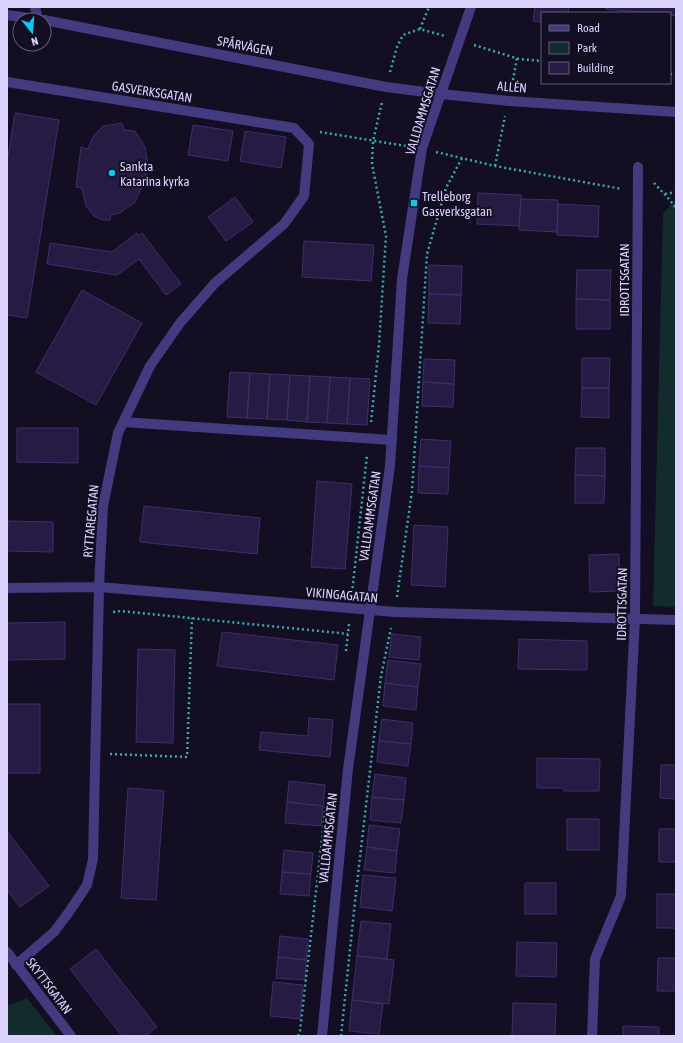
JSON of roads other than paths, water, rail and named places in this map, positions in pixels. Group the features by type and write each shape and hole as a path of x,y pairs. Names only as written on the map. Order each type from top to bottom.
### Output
{"street":[{"name":"VALLDAMMSGATAN","path":"322,1036 348,769 390,466 402,279 422,148 471,7"},
{"name":"SPÅRVÄGEN","path":"52,22 386,86 441,94"},
{"name":"GASVERKSGATAN","path":"7,82 294,128"},
{"name":"ALLÉN","path":"441,94 509,101 676,112"},
{"name":"RYTTAREGATAN","path":"16,965 54,932 69,912 87,885 93,859 99,587 103,506 118,433 150,366 180,323 215,283 284,224 304,196 309,144 294,128"},
{"name":"IDROTTSGATAN","path":"592,1036 595,959 621,896 636,618 638,167"},
{"path":"123,422 392,440"},
{"name":"VIKINGAGATAN","path":"7,588 99,587 350,608 370,611 676,620"},
{"name":"SKYTTSGATAN","path":"7,952 71,1036"}],"place":[{"name":"Sankta Katarina kyrka","path":"112,173"},
{"name":"Trelleborg Gasverksgatan","path":"414,203"}]}
